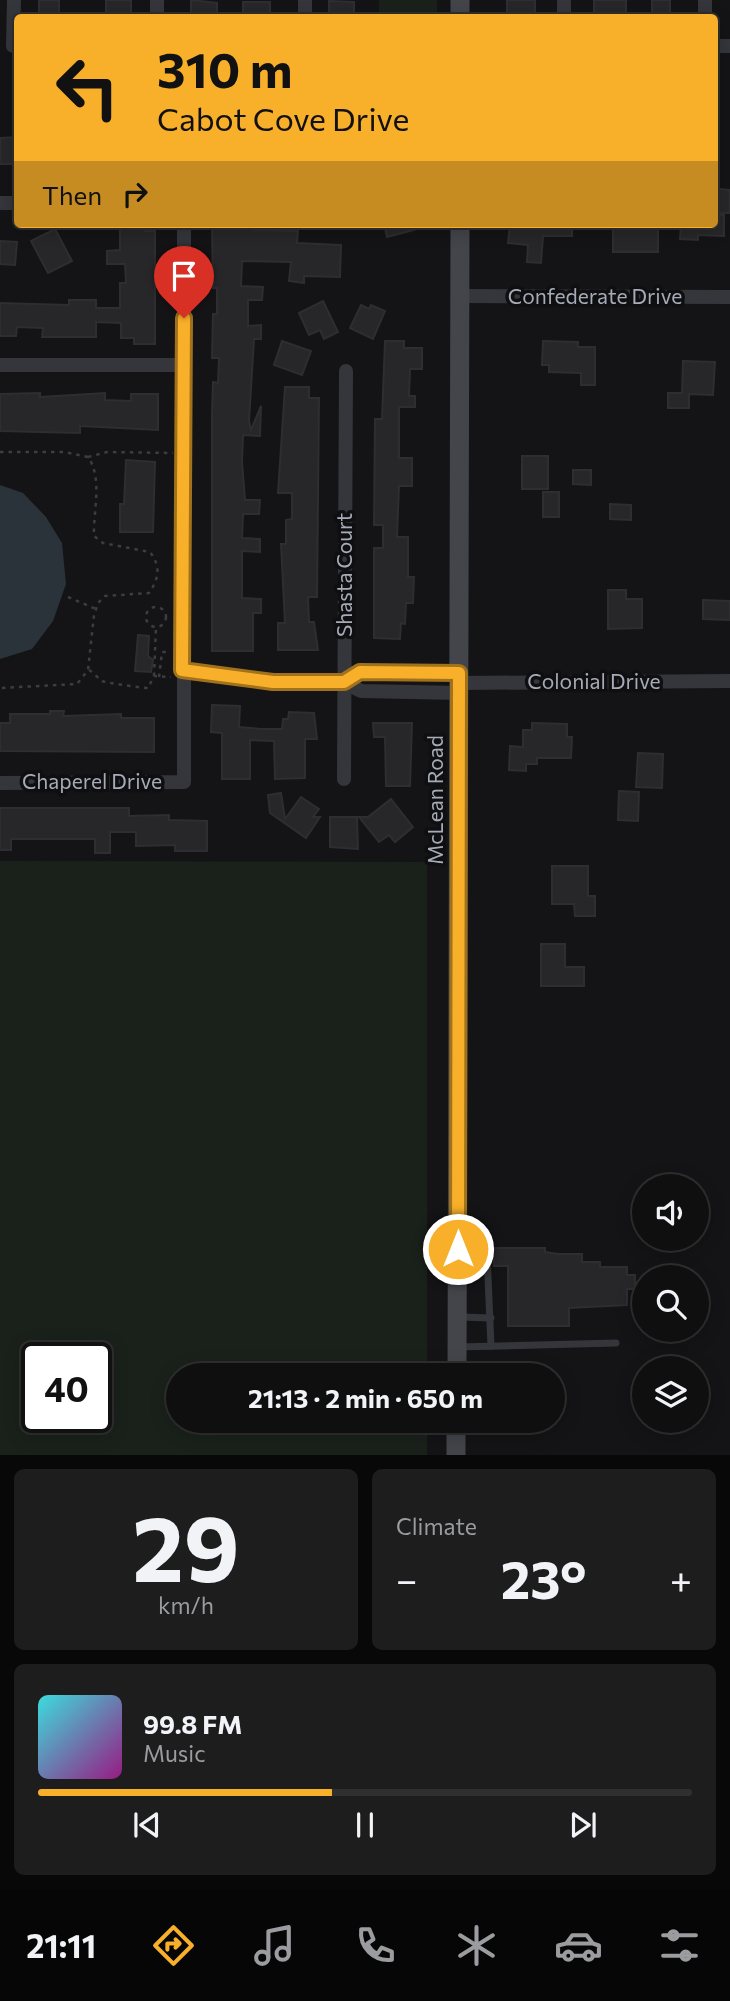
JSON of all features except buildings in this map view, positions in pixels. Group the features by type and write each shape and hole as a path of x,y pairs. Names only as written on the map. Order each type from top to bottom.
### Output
{"street":[{"path":"13,0 13,46"},
{"path":"176,673 184,228"},
{"name":"McLean Road","path":"457,1363 460,228"},
{"name":"Confederate Drive","path":"460,296 730,297"},
{"path":"0,365 183,365"},
{"name":"Shasta Court","path":"344,779 346,371"},
{"name":"Colonial Drive","path":"176,673 273,682 344,682 360,672 459,683 730,681"},
{"name":"Chaperel Drive","path":"0,783 184,782 176,673"},
{"path":"456,1433 456,1455"}],"lane":[{"path":"458,1249 474,1249 487,1254 491,1346"},
{"path":"458,1317 491,1318"},
{"path":"458,1347 616,1343"}],"path":[{"path":"0,452 64,453 88,457 107,452 173,453"},
{"path":"0,688 76,684 88,670 96,609 105,596 149,593 156,583 158,562 150,552 103,544 94,536 94,465 88,457"},
{"path":"68,597 96,609"},
{"path":"158,607 163,610 166,619 156,627 150,625 146,616 149,610 158,607"},
{"path":"156,627 156,677"},
{"path":"88,670 104,682 148,688 156,677 162,652 166,652"},
{"path":"156,677 176,673"}],"shaded area":[{"path":"379,0 437,0 437,14 379,14"},
{"path":"0,485 23,493 46,517 62,543 66,584 53,621 32,649 0,659"},
{"path":"0,861 427,862 427,1363 166,1363 166,1433 427,1433 427,1455 0,1455"}],"route":[{"path":"184,318 182,670 273,682 344,682 360,672 459,673 458,1249"}]}
